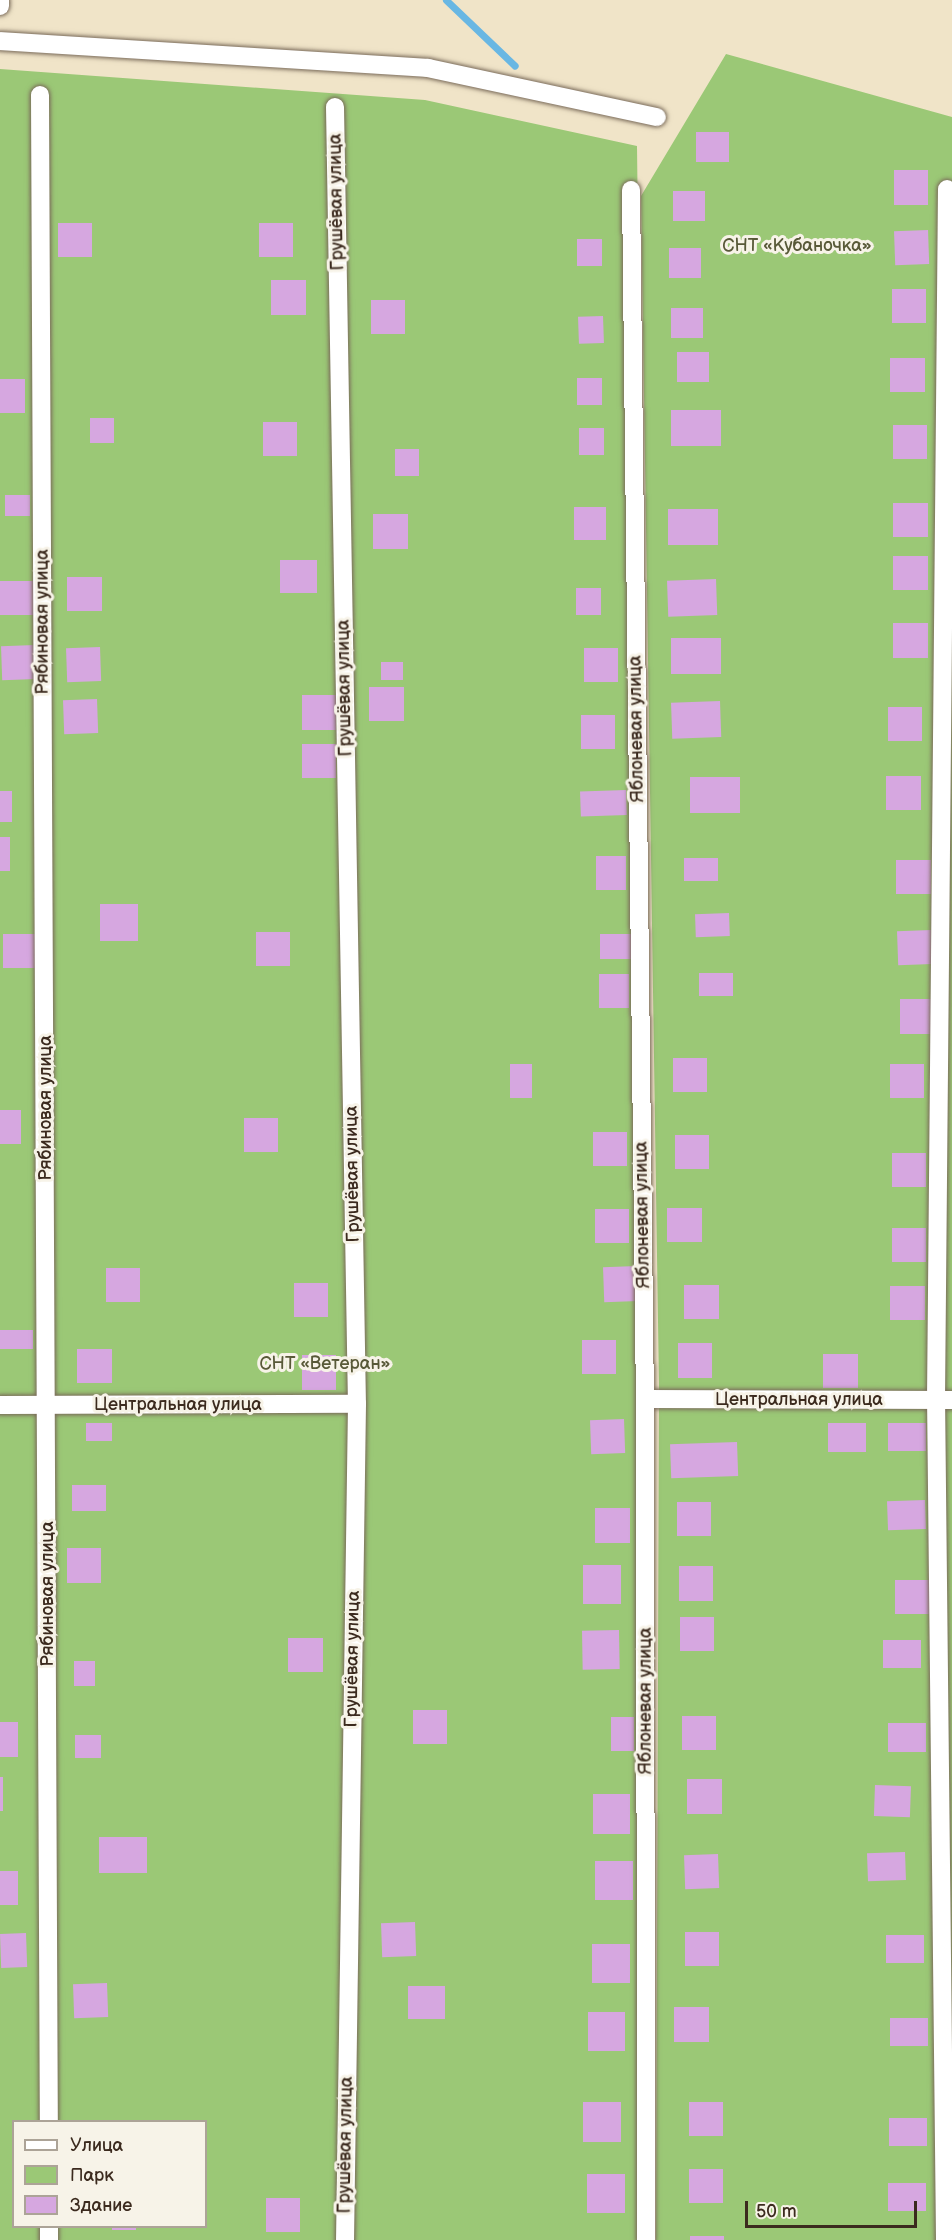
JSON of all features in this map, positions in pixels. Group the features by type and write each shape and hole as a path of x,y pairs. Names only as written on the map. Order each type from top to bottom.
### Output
{"street":[{"path":"0,0 0,6"},
{"path":"0,41 428,68 657,117"},
{"name":"Рябиновая улица","path":"40,95 49,2120"},
{"name":"Грушёвая улица","path":"335,107 357,1404 345,2240"},
{"path":"945,2240 946,189"},
{"name":"Яблоневая улица","path":"631,190 645,1399 646,2240"},
{"name":"Центральная улица","path":"645,1399 944,1400"},
{"name":"Центральная улица","path":"0,1405 357,1404"}],"green space":[{"name":"СНТ «Кубаночка»","path":"726,54 952,117 952,2240 656,2240 659,1387 641,196"},
{"name":"СНТ «Ветеран»","path":"0,69 425,100 637,146 652,1396 653,2240 0,2240"}],"building":[{"path":"696,132 729,132 729,162 696,162"},
{"path":"894,170 928,170 928,205 894,205"},
{"path":"673,191 705,191 705,221 673,221"},
{"path":"58,223 92,223 92,257 58,257"},
{"path":"259,223 293,223 293,257 259,257"},
{"path":"928,230 929,264 895,265 894,231"},
{"path":"577,239 602,239 602,266 577,266"},
{"path":"669,248 701,248 701,278 669,278"},
{"path":"271,280 306,280 306,315 271,315"},
{"path":"892,289 926,289 926,323 892,323"},
{"path":"371,300 405,300 405,334 371,334"},
{"path":"671,308 703,308 703,338 671,338"},
{"path":"603,316 604,343 579,344 578,317"},
{"path":"677,352 709,352 709,382 677,382"},
{"path":"890,358 925,358 925,392 890,392"},
{"path":"577,378 602,378 602,405 577,405"},
{"path":"0,379 25,379 25,413 0,413"},
{"path":"671,410 721,410 721,446 671,446"},
{"path":"90,418 114,418 114,443 90,443"},
{"path":"263,422 297,422 297,456 263,456"},
{"path":"893,425 927,425 927,459 893,459"},
{"path":"579,428 604,428 604,455 579,455"},
{"path":"395,449 419,449 419,476 395,476"},
{"path":"5,495 30,495 30,516 5,516"},
{"path":"893,503 928,503 928,537 893,537"},
{"path":"574,507 606,507 606,540 574,540"},
{"path":"668,509 718,509 718,545 668,545"},
{"path":"373,514 408,514 408,549 373,549"},
{"path":"893,556 928,556 928,590 893,590"},
{"path":"280,560 317,560 317,593 280,593"},
{"path":"67,577 102,577 102,611 67,611"},
{"path":"716,579 717,615 668,617 667,581"},
{"path":"0,581 34,581 34,615 0,615"},
{"path":"576,588 601,588 601,615 576,615"},
{"path":"893,623 928,623 928,658 893,658"},
{"path":"671,638 721,638 721,674 671,674"},
{"path":"35,645 36,679 2,680 1,646"},
{"path":"100,647 101,681 67,682 66,648"},
{"path":"584,648 618,648 618,682 584,682"},
{"path":"381,662 403,662 403,680 381,680"},
{"path":"369,687 404,687 404,721 369,721"},
{"path":"302,695 336,695 336,730 302,730"},
{"path":"97,699 98,733 64,734 63,700"},
{"path":"720,701 721,737 672,739 671,703"},
{"path":"888,707 922,707 922,741 888,741"},
{"path":"581,715 615,715 615,749 581,749"},
{"path":"302,744 336,744 336,778 302,778"},
{"path":"886,776 921,776 921,810 886,810"},
{"path":"690,777 740,777 740,813 690,813"},
{"path":"626,790 627,815 581,817 580,792"},
{"path":"0,791 12,791 12,822 0,822"},
{"path":"0,837 10,837 10,871 0,871"},
{"path":"596,856 626,856 626,890 596,890"},
{"path":"684,858 718,858 718,881 684,881"},
{"path":"896,860 931,860 931,894 896,894"},
{"path":"100,904 138,904 138,941 100,941"},
{"path":"729,913 730,936 696,937 695,914"},
{"path":"931,930 932,964 898,965 897,931"},
{"path":"256,932 290,932 290,966 256,966"},
{"path":"3,934 37,934 37,968 3,968"},
{"path":"600,934 634,934 634,959 600,959"},
{"path":"699,973 733,973 733,996 699,996"},
{"path":"599,974 629,974 629,1008 599,1008"},
{"path":"900,999 933,999 933,1034 900,1034"},
{"path":"673,1058 707,1058 707,1092 673,1092"},
{"path":"510,1064 532,1064 532,1098 510,1098"},
{"path":"890,1064 924,1064 924,1098 890,1098"},
{"path":"0,1110 21,1110 21,1144 0,1144"},
{"path":"244,1118 278,1118 278,1152 244,1152"},
{"path":"593,1132 627,1132 627,1166 593,1166"},
{"path":"675,1135 709,1135 709,1169 675,1169"},
{"path":"892,1153 926,1153 926,1187 892,1187"},
{"path":"667,1208 702,1208 702,1242 667,1242"},
{"path":"595,1209 629,1209 629,1243 595,1243"},
{"path":"892,1228 926,1228 926,1262 892,1262"},
{"path":"637,1266 638,1301 604,1302 603,1267"},
{"path":"106,1268 140,1268 140,1302 106,1302"},
{"path":"294,1283 328,1283 328,1317 294,1317"},
{"path":"684,1285 719,1285 719,1319 684,1319"},
{"path":"890,1286 925,1286 925,1320 890,1320"},
{"path":"0,1330 33,1330 33,1349 0,1349"},
{"path":"582,1340 616,1340 616,1374 582,1374"},
{"path":"678,1343 712,1343 712,1378 678,1378"},
{"path":"77,1349 112,1349 112,1383 77,1383"},
{"path":"823,1354 858,1354 858,1388 823,1388"},
{"path":"302,1355 336,1355 336,1390 302,1390"},
{"path":"624,1419 625,1453 591,1454 590,1420"},
{"path":"86,1423 112,1423 112,1441 86,1441"},
{"path":"828,1423 866,1423 866,1452 828,1452"},
{"path":"888,1423 926,1423 926,1451 888,1451"},
{"path":"737,1442 738,1476 671,1478 670,1444"},
{"path":"72,1485 106,1485 106,1511 72,1511"},
{"path":"925,1500 926,1529 888,1530 887,1501"},
{"path":"677,1502 711,1502 711,1536 677,1536"},
{"path":"595,1508 630,1508 630,1543 595,1543"},
{"path":"67,1548 101,1548 101,1583 67,1583"},
{"path":"583,1565 621,1565 621,1604 583,1604"},
{"path":"679,1566 713,1566 713,1601 679,1601"},
{"path":"895,1580 930,1580 930,1614 895,1614"},
{"path":"680,1617 714,1617 714,1651 680,1651"},
{"path":"619,1630 620,1669 583,1670 582,1631"},
{"path":"288,1638 323,1638 323,1672 288,1672"},
{"path":"883,1640 921,1640 921,1668 883,1668"},
{"path":"74,1661 95,1661 95,1686 74,1686"},
{"path":"413,1710 447,1710 447,1744 413,1744"},
{"path":"682,1716 716,1716 716,1750 682,1750"},
{"path":"611,1717 634,1717 634,1751 611,1751"},
{"path":"0,1722 18,1722 18,1757 0,1757"},
{"path":"888,1723 926,1723 926,1752 888,1752"},
{"path":"75,1735 101,1735 101,1758 75,1758"},
{"path":"0,1777 3,1777 3,1811 0,1811"},
{"path":"687,1779 722,1779 722,1814 687,1814"},
{"path":"875,1785 911,1786 910,1817 874,1816"},
{"path":"593,1794 630,1794 630,1834 593,1834"},
{"path":"99,1837 147,1837 147,1873 99,1873"},
{"path":"905,1852 906,1880 868,1881 867,1853"},
{"path":"718,1854 719,1888 685,1889 684,1855"},
{"path":"595,1861 633,1861 633,1900 595,1900"},
{"path":"0,1871 18,1871 18,1905 0,1905"},
{"path":"415,1922 416,1956 382,1957 381,1923"},
{"path":"685,1932 719,1932 719,1966 685,1966"},
{"path":"26,1933 27,1967 1,1968 0,1934"},
{"path":"886,1935 924,1935 924,1963 886,1963"},
{"path":"592,1944 630,1944 630,1983 592,1983"},
{"path":"107,1983 108,2017 74,2018 73,1984"},
{"path":"408,1986 445,1986 445,2019 408,2019"},
{"path":"674,2007 709,2007 709,2042 674,2042"},
{"path":"588,2012 625,2012 625,2051 588,2051"},
{"path":"890,2018 928,2018 928,2046 890,2046"},
{"path":"583,2102 621,2102 621,2142 583,2142"},
{"path":"689,2102 723,2102 723,2136 689,2136"},
{"path":"889,2118 927,2118 927,2146 889,2146"},
{"path":"689,2169 723,2169 723,2203 689,2203"},
{"path":"587,2174 625,2174 625,2213 587,2213"},
{"path":"888,2183 926,2183 926,2211 888,2211"},
{"path":"266,2198 300,2198 300,2232 266,2232"},
{"path":"112,2228 136,2228 136,2230 112,2230"},
{"path":"690,2236 724,2236 724,2240 690,2240"}],"waterway":[{"path":"446,0 515,66"}]}
